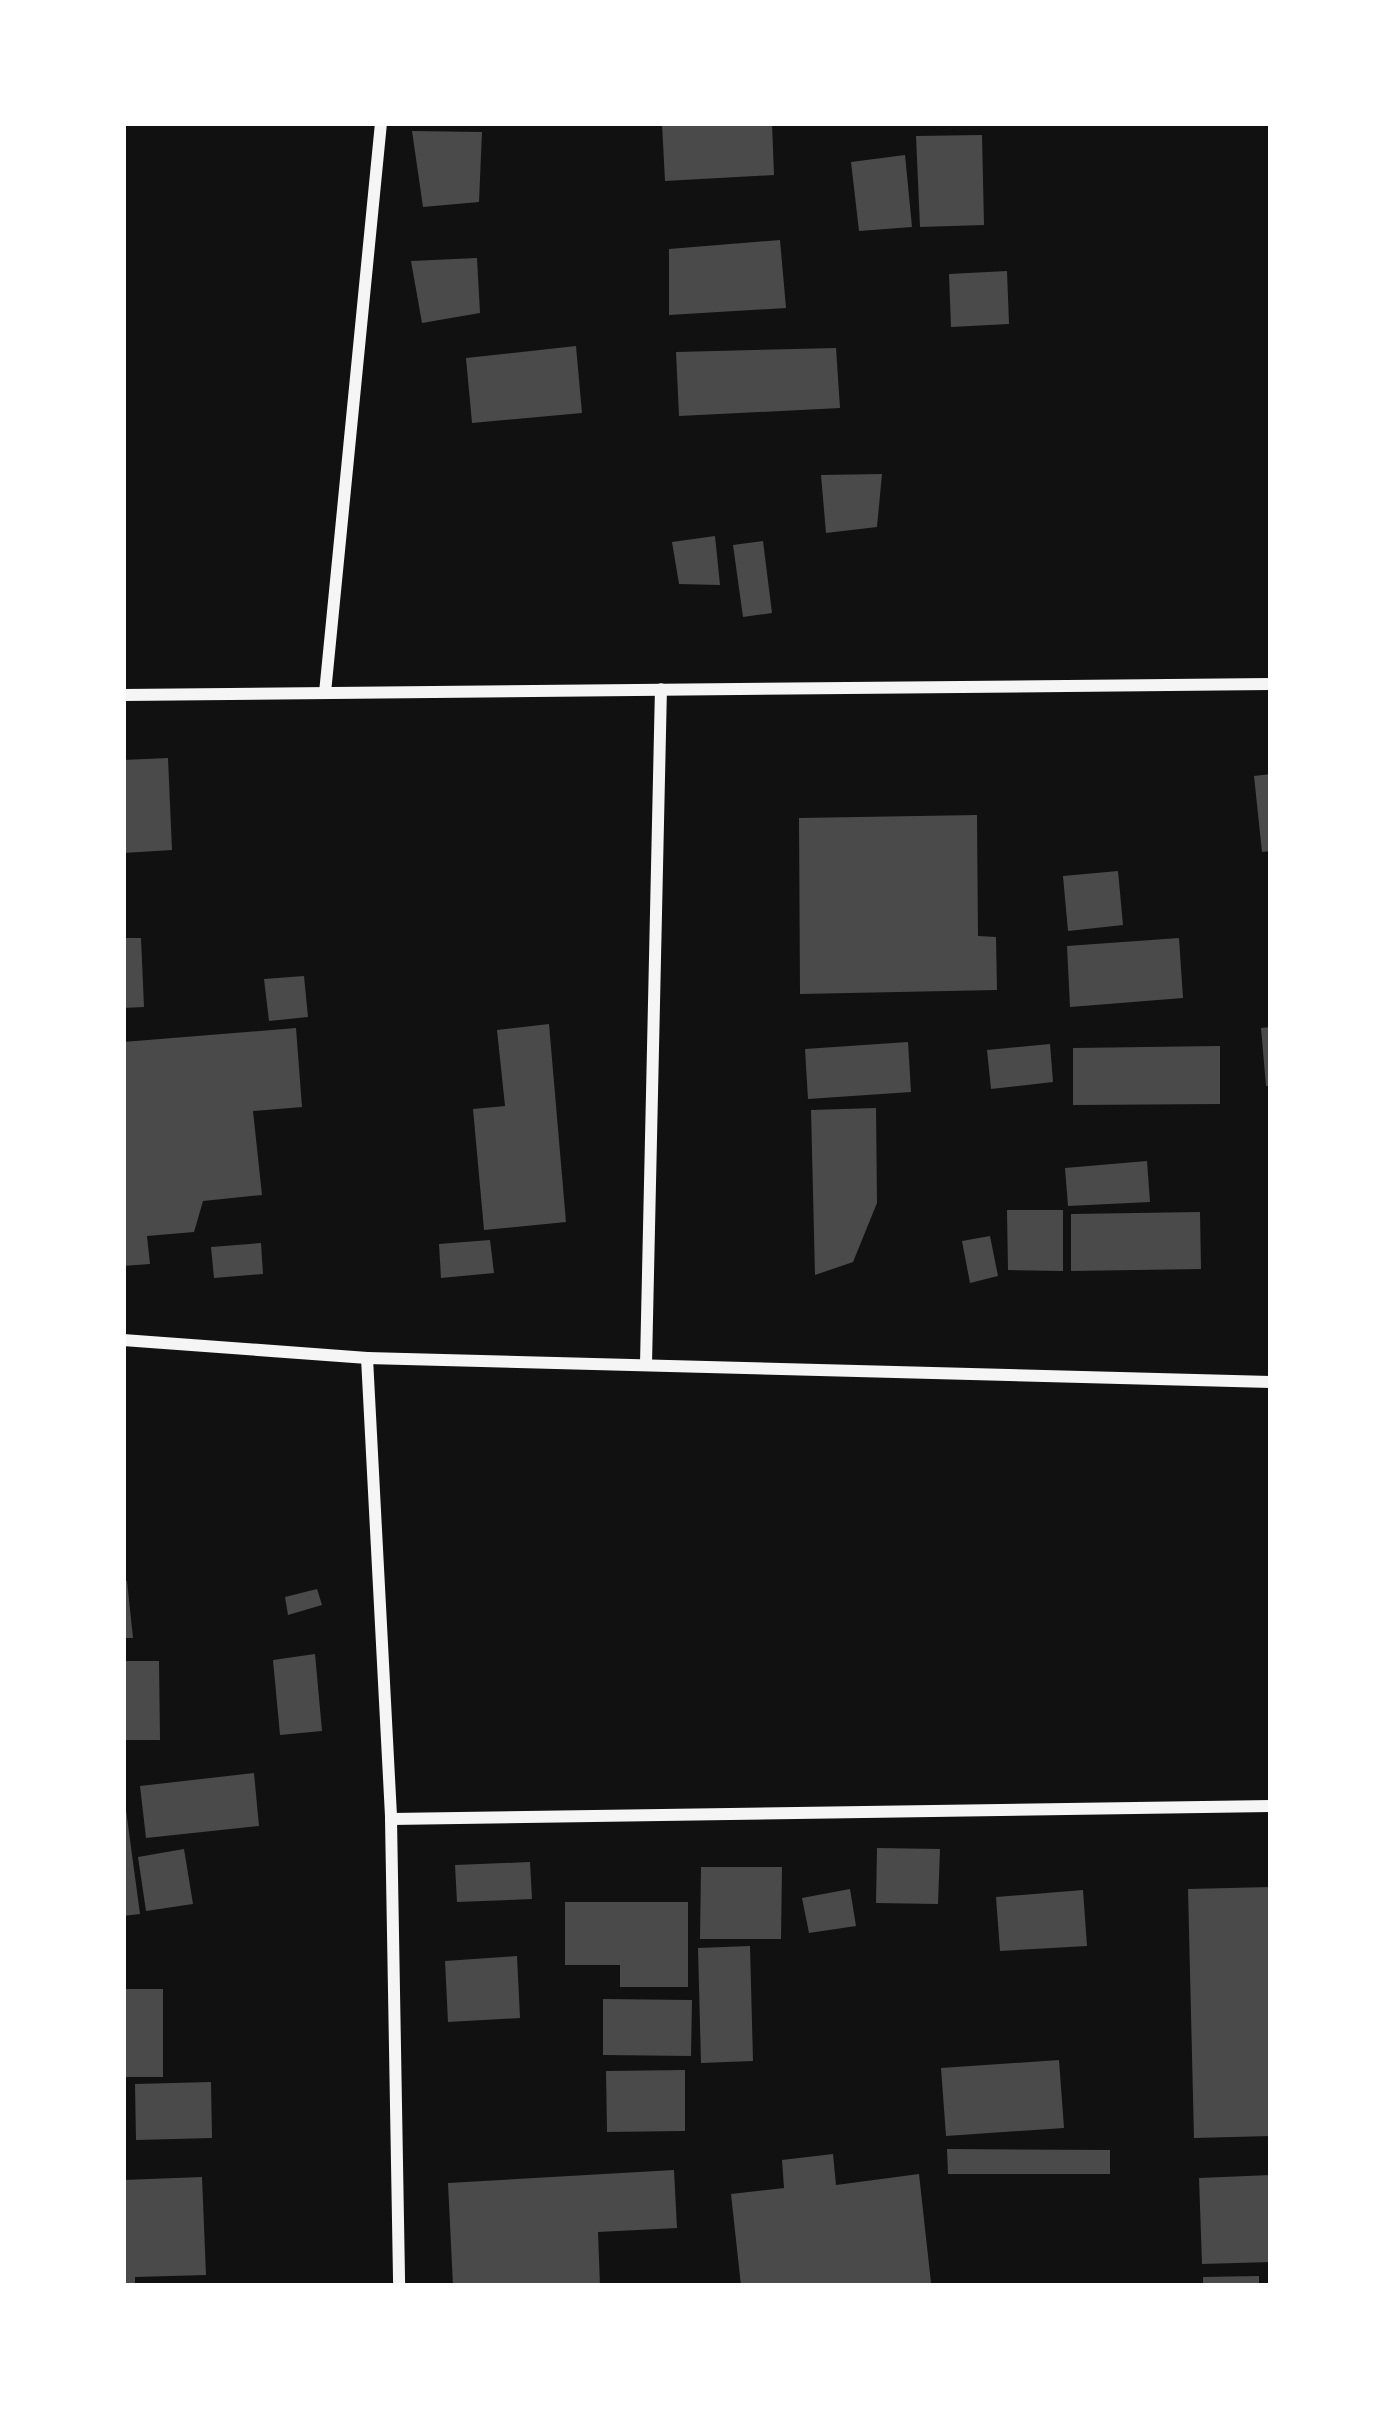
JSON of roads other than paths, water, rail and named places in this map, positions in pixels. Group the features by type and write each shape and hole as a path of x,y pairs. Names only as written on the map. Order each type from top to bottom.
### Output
{"street":[{"path":"325,693 381,123"},
{"path":"123,694 1271,684"},
{"path":"646,1364 661,689"},
{"path":"123,1340 368,1358 1271,1382"},
{"path":"368,1358 391,1819 399,2286"},
{"path":"391,1819 1271,1806"}]}
